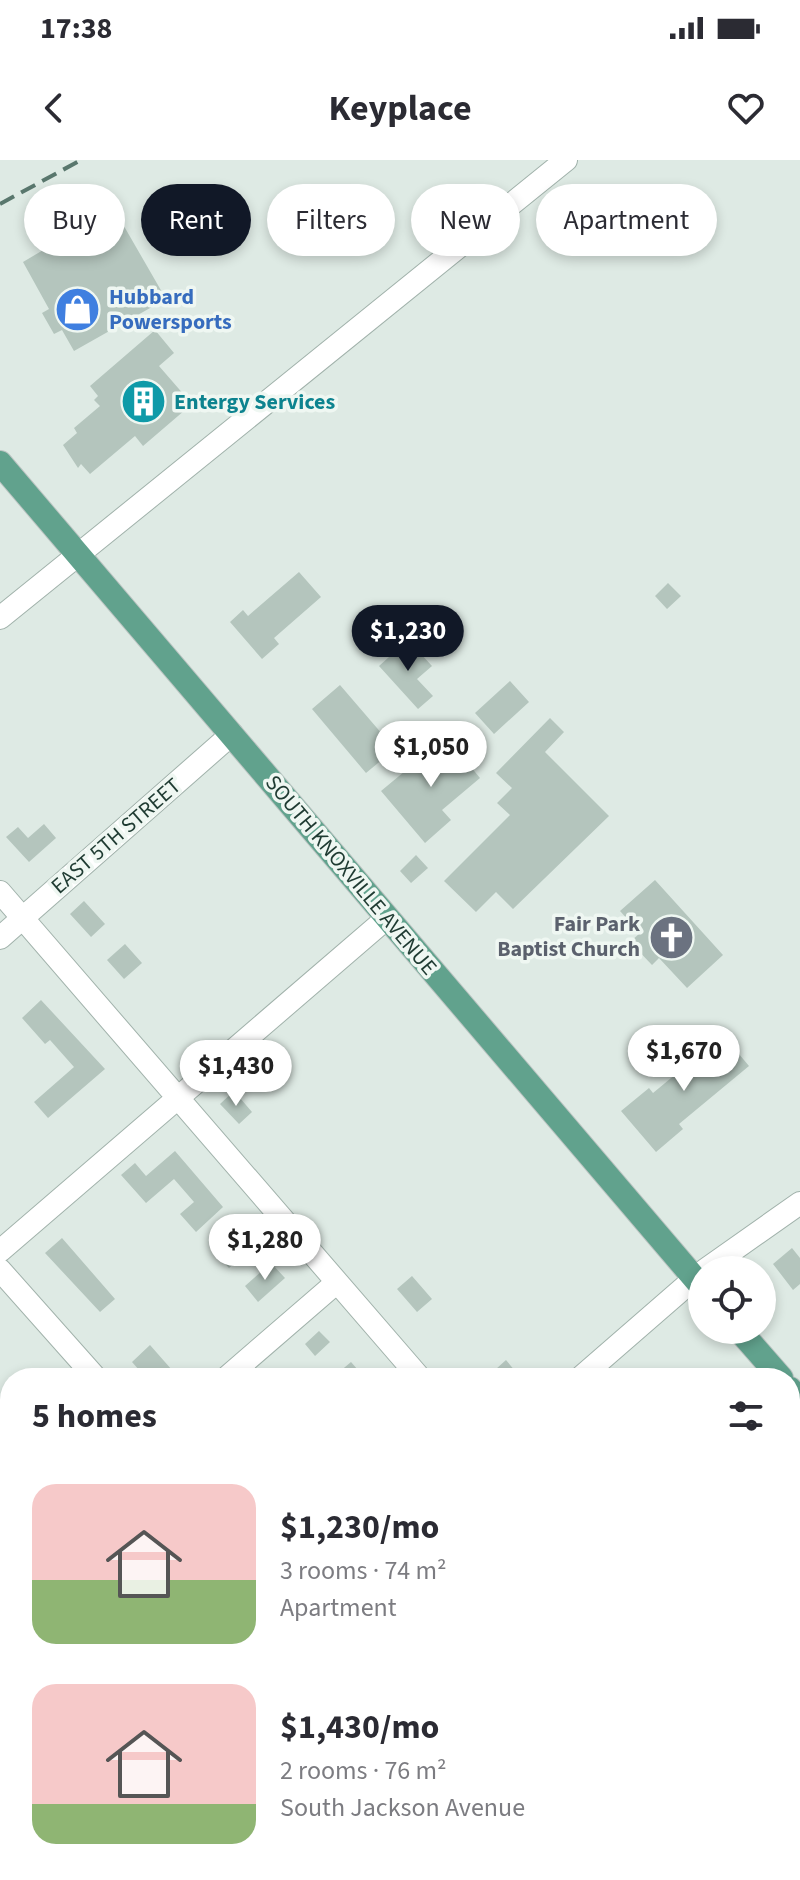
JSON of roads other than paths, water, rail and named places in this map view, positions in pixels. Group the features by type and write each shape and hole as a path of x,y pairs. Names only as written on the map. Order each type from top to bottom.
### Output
{"main road":[{"name":"SOUTH KNOXVILLE AVENUE","path":"0,463 387,918 688,1262"},
{"path":"751,1344 772,1368"}],"street":[{"path":"0,618 566,160"},
{"name":"EAST 5TH STREET","path":"0,938 232,734"},
{"path":"0,892 411,1368"},
{"path":"0,1251 387,918"},
{"path":"730,1256 799,1206"},
{"path":"0,1270 87,1368"},
{"path":"238,1368 336,1283"},
{"path":"592,1368 688,1288"}],"railway":[{"path":"0,204 81,160"}],"place":[{"name":"Hubbard Powersports","path":"78,310"},
{"name":"Entergy Services","path":"143,402"},
{"name":"Fair Park Baptist Church","path":"671,937"}]}
